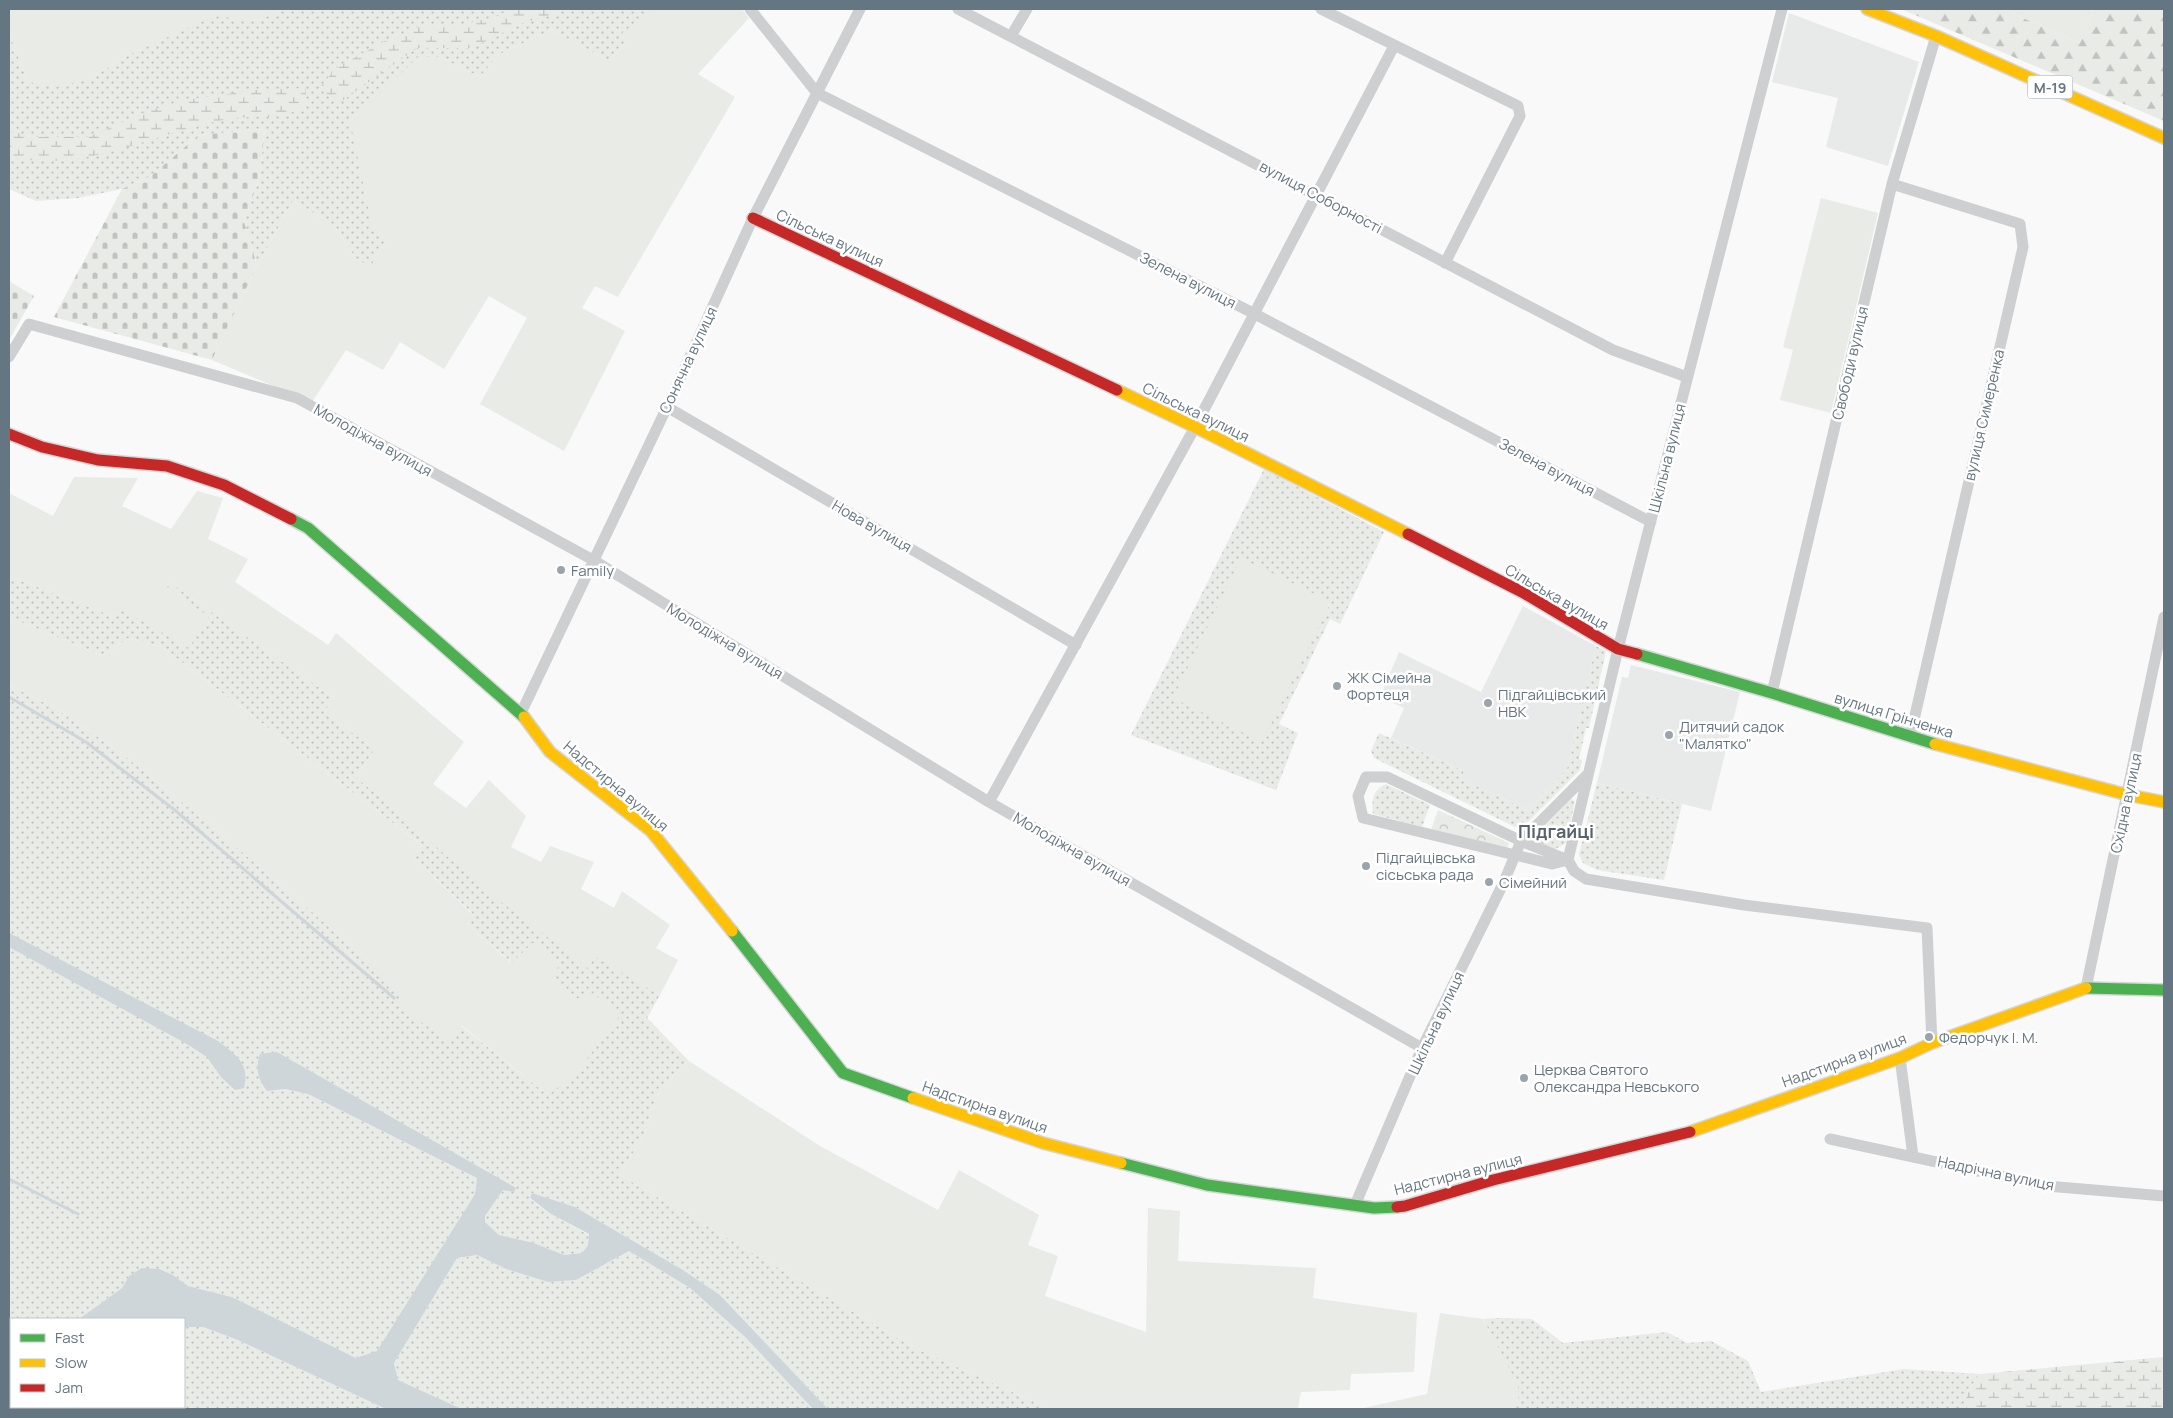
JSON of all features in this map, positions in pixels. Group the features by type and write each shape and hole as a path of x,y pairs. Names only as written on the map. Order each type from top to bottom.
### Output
{"main road":[{"name":"М-19","path":"1867,9 1936,36 2164,138"},
{"name":"Сільська вулиця","path":"753,218 1195,427 1522,592 1618,649"},
{"name":"Надстирна вулиця","path":"9,434 42,447 98,460 167,466 224,485 308,528 521,713 550,752 651,831 843,1073 1043,1144 1208,1185 1374,1208 1405,1206 1493,1180 1675,1136 1900,1058 1932,1043 2086,988 2164,990"},
{"name":"вулиця Грінченка","path":"1618,649 1772,693 1910,737 2128,795 2164,802"}],"street":[{"name":"Зелена вулиця","path":"750,9 817,93 1253,313 1651,522"},
{"name":"Сонячна вулиця","path":"521,713 667,408 753,218 860,9"},
{"name":"вулиця Соборності","path":"958,9 1613,350 1688,377"},
{"path":"1011,36 1027,9"},
{"path":"1322,9 1518,106 1520,116 1445,263"},
{"name":"Шкільна вулиця","path":"1568,860 1618,649 1782,9"},
{"name":"Свободи вулиця","path":"1772,693 1892,184 1936,36"},
{"path":"989,802 1195,427 1394,46"},
{"name":"вулиця Симеренка","path":"1892,184 2020,224 2023,247 1910,737"},
{"name":"Молодіжна вулиця","path":"9,357 29,324 297,398 593,560 989,802 1422,1048"},
{"name":"Нова вулиця","path":"667,408 1076,645"},
{"name":"Східна вулиця","path":"2086,988 2164,617"},
{"path":"1521,841 1589,773"},
{"path":"1568,860 1552,864 1515,857 1363,818 1358,796 1366,777 1387,777 1521,841 1568,860 1574,871 1586,879 1744,905 1927,928 1932,1043"},
{"name":"Шкільна вулиця","path":"1354,1205 1422,1048 1521,841"},
{"path":"1900,1058 1913,1156"},
{"name":"Надрічна вулиця","path":"1830,1139 2047,1186 2164,1196"}],"shaded area":[{"path":"1789,13 1919,62 1888,166 1826,147 1838,98 1772,82"},
{"name":"Підгайцівський НВК","path":"1523,606 1596,646 1567,769 1527,810 1461,779 1464,771 1391,738 1404,708 1380,697 1399,652 1481,692"},
{"name":"Дитячий садок \"Малятко\"","path":"1631,665 1740,692 1711,811 1597,783 1622,677 1628,678"},
{"path":"9,933 218,1041 240,1060 245,1072 244,1088 235,1090 221,1077 207,1057 187,1044 9,947"},
{"path":"277,1052 516,1188 514,1192 503,1190 485,1216 485,1222 499,1235 534,1243 564,1255 582,1253 588,1245 589,1234 551,1214 530,1198 532,1193 575,1207 683,1270 720,1295 828,1409 813,1409 745,1337 690,1288 629,1251 576,1280 548,1282 506,1269 477,1255 457,1258 394,1363 398,1380 462,1409 386,1409 238,1340 203,1327 185,1327 185,1318 80,1318 122,1288 129,1276 142,1268 159,1269 173,1275 188,1286 232,1297 356,1358 377,1351 475,1194 477,1178 308,1094 285,1089 267,1091 258,1074 260,1054"}],"green space":[{"path":"9,9 283,9 256,21 215,16 130,54 89,79 56,87 28,82 9,33"},
{"path":"283,9 656,9 623,33 627,40 609,61 551,30 498,55 480,77 439,57 386,239 371,267 357,260 334,225 293,201 257,266 244,222 259,179 265,129 199,135 151,176 122,189 78,198 36,201 9,189 9,33 28,82 89,79 130,54 215,15 256,21"},
{"path":"513,9 555,9 554,14 523,23 472,48 417,48 342,101 329,97 321,86 336,68 383,42 420,26 456,26 490,18"},
{"path":"656,9 742,9 749,18 698,74 735,97 618,297 595,286 582,308 625,331 564,451 480,404 527,318 489,296 444,369 400,342 383,370 346,350 312,402 212,360 257,266 293,201 334,225 357,260 371,266 386,239 373,231 350,121 418,57 439,57 480,77 498,55 551,30 609,61 627,40 622,33"},
{"path":"1901,9 2003,9 2079,43 2094,9 2164,9 2164,121"},
{"path":"2003,9 2094,9 2079,43"},
{"path":"306,88 306,105 294,112 272,116 243,117 201,125 92,156 65,160 37,161 9,157 9,131 34,137 88,137 148,111 185,100 255,90"},
{"path":"265,129 259,179 244,222 257,266 212,360 54,317 122,189 151,176 199,135"},
{"path":"1821,198 1878,213 1831,413 1780,400 1793,350 1783,347"},
{"path":"9,281 34,296 9,340"},
{"path":"1264,469 1384,532 1340,624 1330,619 1279,724 1298,733 1276,790 1131,735"},
{"path":"74,477 138,478 122,506 171,529 197,491 223,498 208,539 248,559 235,582 328,645 336,633 464,742 433,784 466,808 489,780 526,816 511,847 541,862 550,846 594,862 581,889 614,908 622,891 670,925 656,948 678,960 660,995 595,957 588,968 488,892 356,777 375,749 324,712 334,698 169,582 166,586 209,617 189,648 119,608 112,616 9,576 9,493 53,516"},
{"path":"1241,558 1331,602 1262,742 1173,698"},
{"path":"9,576 112,616 118,608 166,586 169,582 334,698 324,712 375,749 356,777 588,968 595,956 660,995 647,1018 689,1061 671,1078 657,1096 645,1133 620,1175 913,1347 1050,1409 828,1409 720,1295 683,1270 575,1207 532,1193 530,1199 551,1214 589,1235 588,1245 582,1253 564,1255 534,1243 499,1235 485,1222 485,1216 503,1190 515,1188 277,1052 267,1091 285,1089 308,1094 477,1178 475,1194 377,1352 356,1358 232,1297 188,1286 173,1275 129,1276 122,1288 80,1318 10,1318 10,1408 46,1409 9,1409 9,685 55,708 120,752 214,828 374,965 449,1041 460,1025 548,1095 588,991 578,999 551,978 533,943 512,963 465,922 473,914 413,857 422,845 162,647 128,638 103,656 9,617"},
{"path":"9,617 103,656 128,638 162,647 423,846 413,857 473,915 466,923 511,963 533,943 561,962 552,978 578,999 588,990 621,1014 574,1076 548,1095 461,1025 449,1042 399,1006 399,992 374,965 214,828 120,752 55,708 9,685"},
{"path":"1596,646 1606,651 1589,728 1586,728 1579,759 1582,760 1580,770 1526,824 1515,827 1374,758 1371,751 1379,733 1464,771 1461,779 1527,810 1567,769"},
{"path":"1597,783 1682,804 1664,880 1597,870 1583,863 1579,854"},
{"path":"1386,784 1430,805 1422,827 1373,814 1374,796 1378,789"},
{"path":"1571,799 1575,801 1566,843 1554,850 1537,843 1535,836"},
{"path":"1438,810 1509,843 1507,851 1431,830"},
{"path":"689,1061 820,1146 938,1210 959,1170 1039,1215 1028,1245 1058,1256 1045,1296 1146,1332 1148,1208 1180,1211 1178,1261 1316,1268 1313,1298 1417,1313 1414,1372 1351,1374 1350,1390 1301,1392 1298,1409 1050,1409 913,1347 620,1175 645,1133 657,1096 671,1078"},
{"path":"629,1251 690,1288 745,1337 813,1409 462,1409 398,1380 394,1363 457,1258 477,1255 506,1269 548,1282 576,1280"},
{"path":"1440,1313 1483,1319 1518,1386 1518,1399 1513,1409 1359,1409 1427,1394"},
{"path":"1483,1319 1532,1319 1563,1343 1667,1332 1687,1343 1711,1341 1748,1361 1761,1392 1904,1369 1980,1374 1967,1392 1967,1409 1513,1409 1518,1399 1517,1386"},
{"path":"185,1327 203,1327 238,1340 386,1409 72,1409 185,1408"},
{"path":"2164,1357 2164,1409 1967,1409 1967,1392 1980,1374"}],"waterway":[{"path":"9,697 86,742 176,811 394,998"},
{"path":"9,1179 78,1214"}],"traffic: fast":[{"path":"291,519 308,528 524,717"},
{"path":"1637,654 1772,693 1935,744"},
{"path":"732,931 843,1073 913,1098"},
{"path":"2086,988 2164,990"},
{"path":"1121,1163 1207,1185 1374,1208 1397,1207"}],"traffic: slow":[{"path":"1867,9 1936,36 2164,138"},
{"path":"1117,390 1408,534"},
{"path":"524,717 550,752 651,831 732,931"},
{"path":"1935,744 2128,795 2164,802"},
{"path":"1690,1132 1900,1058 1932,1043 2086,988"},
{"path":"913,1098 1043,1143 1121,1163"}],"traffic: jam":[{"path":"753,218 1117,390"},
{"path":"9,434 42,447 98,460 167,466 224,485 291,519"},
{"path":"1408,534 1522,592 1618,649 1637,654"},
{"path":"1397,1207 1493,1180 1690,1132"}],"place":[{"name":"Family","path":"561,570"},
{"name":"ЖК Сімейна Фортеця","path":"1337,686"},
{"name":"Підгайцівський НВК","path":"1488,703"},
{"name":"Дитячий садок \"Малятко\"","path":"1669,735"},
{"name":"Підгайцівська сісьська рада","path":"1366,866"},
{"name":"Сімейний","path":"1489,882"},
{"name":"Федорчук І. М.","path":"1929,1037"},
{"name":"Церква Святого Олександра Невського","path":"1524,1078"}],"district":[{"name":"Підгайці","path":"1556,831"}]}
